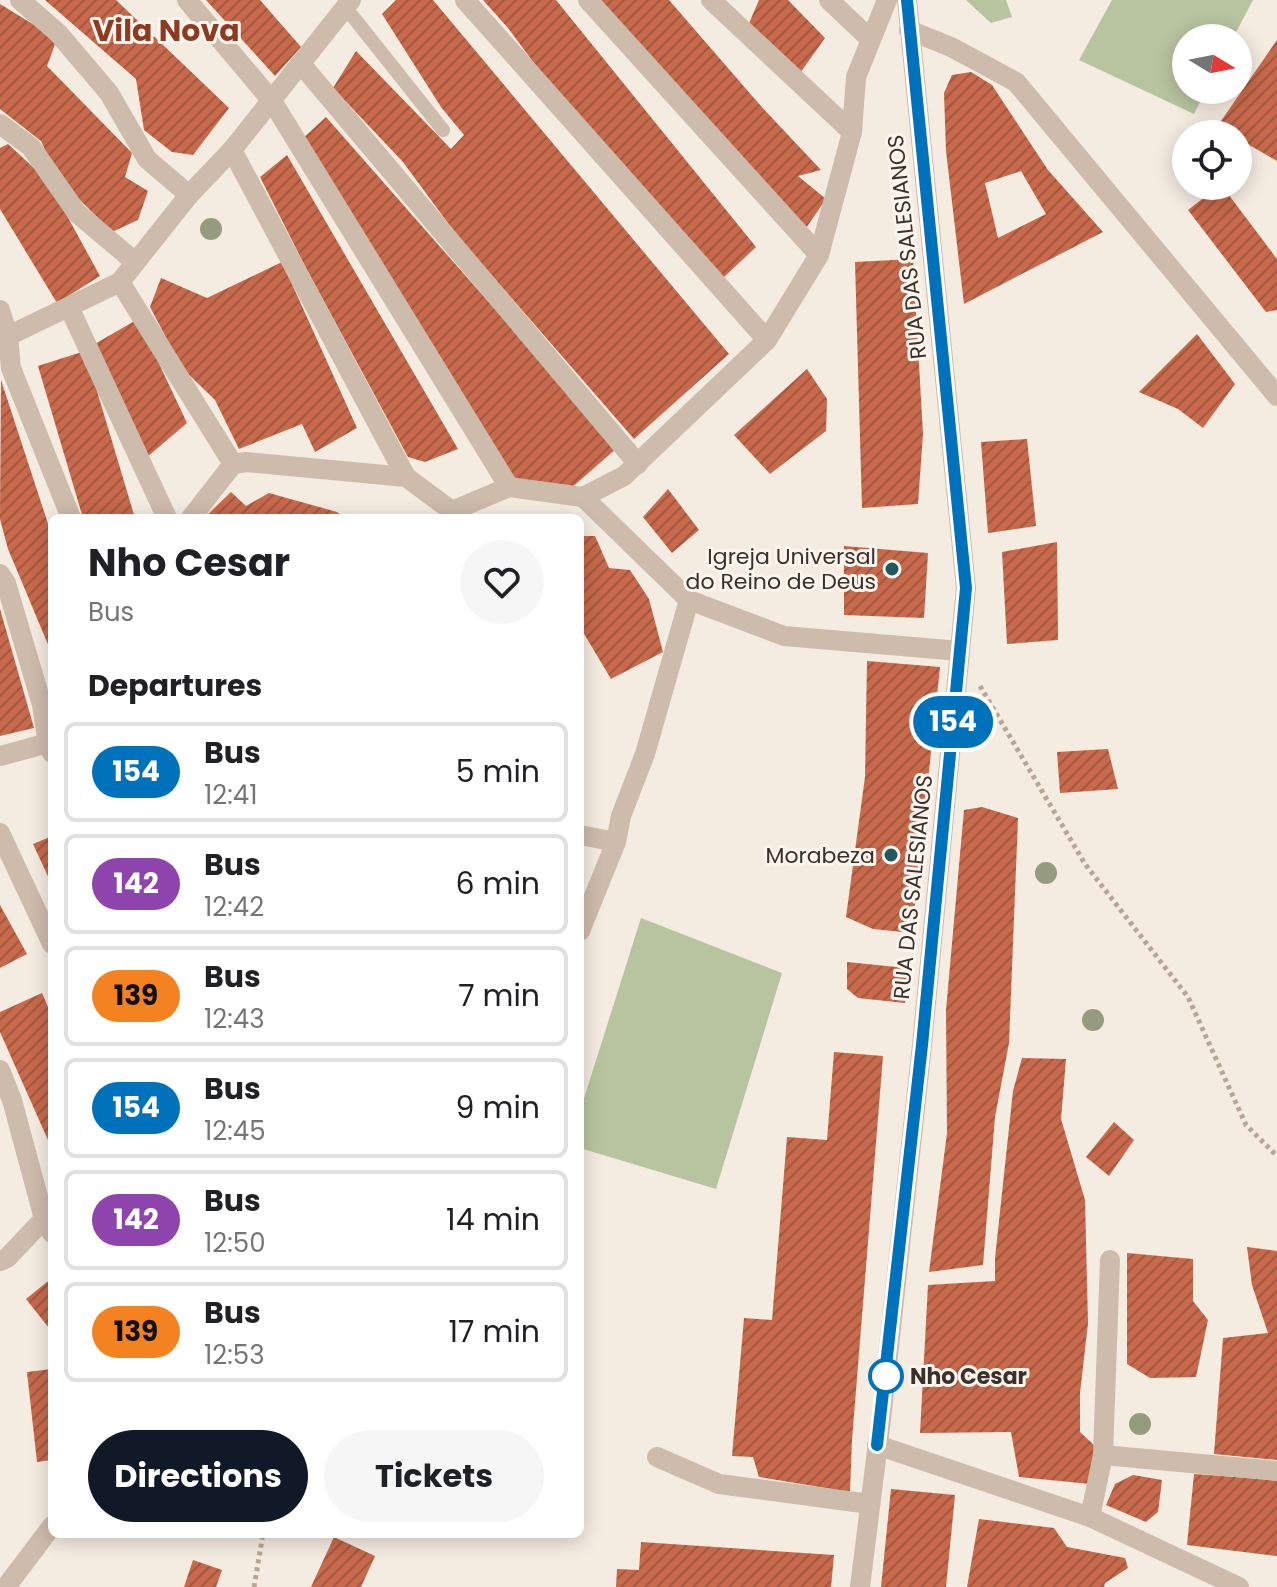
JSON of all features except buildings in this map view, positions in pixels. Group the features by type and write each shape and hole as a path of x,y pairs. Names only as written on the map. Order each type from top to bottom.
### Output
{"street":[{"path":"20,0 58,33 109,93 147,159 189,195"},
{"path":"187,0 272,101 509,487"},
{"path":"465,0 767,340"},
{"path":"588,0 819,255"},
{"path":"711,0 852,132"},
{"path":"829,0 870,39"},
{"path":"452,514 509,487 583,497 624,476 767,340 819,255 852,132 856,77 887,0"},
{"name":"RUA DAS SALESIANOS","path":"860,1587 922,1045 966,588 907,0"},
{"path":"4,337 120,282 189,195 232,150 349,4"},
{"path":"909,30 951,47 1016,82 1277,396"},
{"path":"301,64 638,464"},
{"path":"0,124 31,147 77,213 135,262"},
{"path":"232,150 406,477 449,514"},
{"path":"120,282 233,464"},
{"path":"69,307 165,514"},
{"path":"0,310 11,368 69,514"},
{"path":"194,514 233,464 266,462 406,477"},
{"path":"583,497 689,600 784,636 960,651"},
{"path":"0,574 6,583 48,732"},
{"path":"584,921 616,842 621,816 645,754 689,600"},
{"path":"0,756 48,747"},
{"path":"0,835 48,936"},
{"path":"584,836 616,842"},
{"path":"0,1070 48,1219"},
{"path":"0,1261 48,1223"},
{"path":"1090,1517 1103,1455 1110,1260"},
{"path":"877,1445 1090,1517 1239,1587"},
{"path":"1103,1455 1277,1471"},
{"path":"657,1457 719,1484 870,1504"},
{"path":"6,1587 48,1531"}],"lane":[{"path":"349,4 443,130"}],"path":[{"path":"960,651 1085,864 1188,997 1246,1125 1277,1156"},
{"path":"254,1587 262,1538"}],"green space":[{"path":"966,0 1006,0 1012,17 991,23"},
{"path":"1112,0 1253,0 1240,24 1172,24 1172,104 1079,60"},
{"path":"1173,104 1199,104 1194,114"},
{"path":"641,918 782,973 716,1189 584,1149 584,1098"}],"bus line":[{"name":"154","path":"877,1445 922,1045 966,588 907,0"}],"place":[{"name":"Igreja Universal do Reino de Deus","path":"892,569"},
{"name":"Morabeza","path":"891,855"},
{"name":"Nho Cesar","path":"886,1376"}],"district":[{"name":"Vila Nova","path":"166,30"}]}
